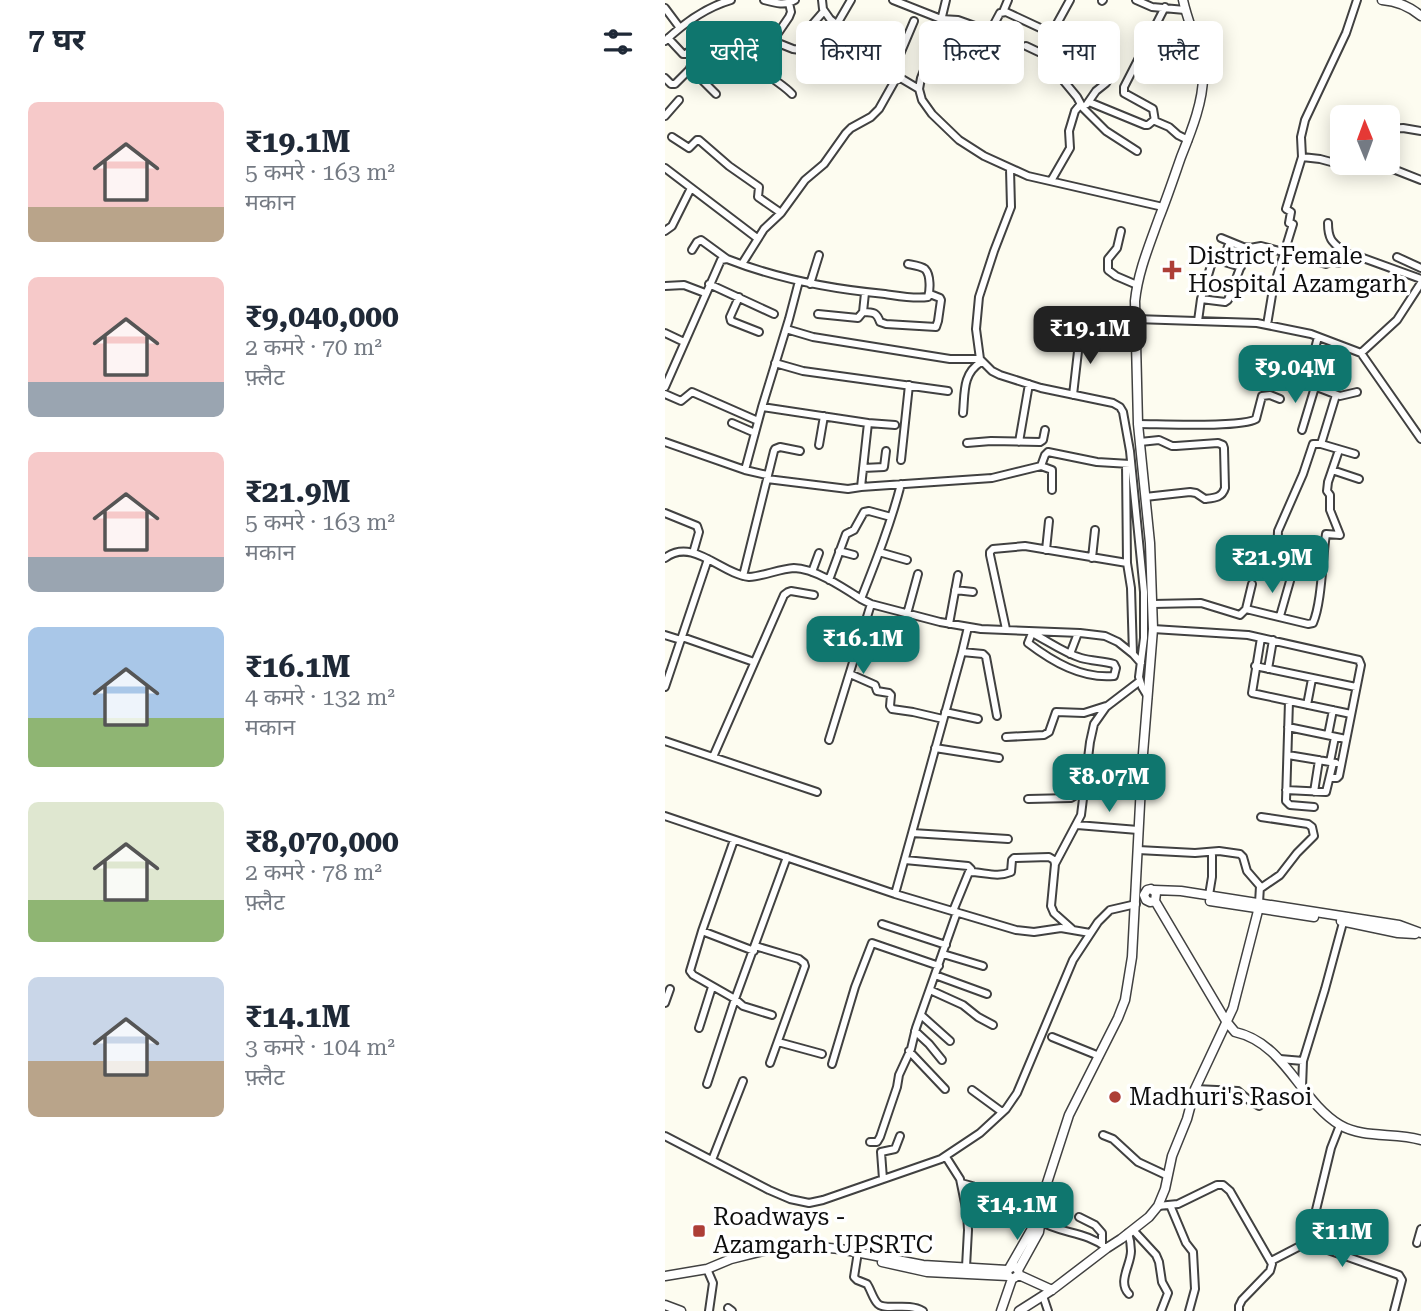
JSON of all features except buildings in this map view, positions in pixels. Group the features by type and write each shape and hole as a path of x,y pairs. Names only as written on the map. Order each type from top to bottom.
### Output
{"street":[{"path":"686,54 666,39 716,3 731,0"},
{"path":"764,0 779,4 792,2 790,14 782,27"},
{"path":"822,0 824,11 833,21"},
{"path":"839,21 852,0"},
{"path":"893,0 941,19 958,20 988,30 1003,12 1008,0"},
{"path":"946,0 937,37 919,89 922,100 932,114 959,140 984,156 1028,176 1163,207"},
{"path":"1058,21 1070,0"},
{"path":"1136,0 1146,2 1152,7 1185,10"},
{"path":"1001,1311 1012,1273 1039,1231 1046,1186 1063,1130 1125,1000 1132,957 1138,830 1153,629 1138,424 1135,320 1137,285 1145,257 1188,140 1202,89 1201,62 1183,0"},
{"path":"1267,325 1273,289 1293,225 1289,223 1291,212 1286,209 1302,157 1301,137 1305,120 1346,33 1357,0"},
{"path":"1382,0 1392,0 1413,9 1421,16"},
{"path":"1154,120 1153,109 1126,95 1124,89 1165,7"},
{"path":"665,8 680,28"},
{"path":"782,45 802,49 811,26 824,11"},
{"path":"1003,12 1038,26"},
{"path":"905,45 914,21"},
{"path":"1026,46 1038,51"},
{"path":"665,78 674,85 686,72"},
{"path":"905,81 919,89"},
{"path":"706,84 716,94"},
{"path":"781,84 792,94"},
{"path":"741,264 757,238 781,213 800,186 824,164 846,133 879,109 890,84"},
{"path":"1066,84 1106,131 1137,151"},
{"path":"1051,181 1070,148 1069,131 1075,111 1105,84"},
{"path":"665,116 679,100"},
{"path":"1084,105 1145,125 1154,120"},
{"path":"1154,120 1188,140"},
{"path":"1400,128 1421,131"},
{"path":"672,137 689,148 699,140 759,187 758,197 781,213"},
{"path":"1302,157 1330,162"},
{"path":"1010,169 1011,207 979,297 976,329 980,360 1000,376 1113,403 1121,409 1126,425 1128,464 1127,564 1131,588 1133,654"},
{"path":"666,170 757,238"},
{"path":"1400,172 1421,180"},
{"path":"665,231 672,226 691,188"},
{"path":"1328,223 1329,239 1347,254 1421,281 1397,320 1361,353"},
{"path":"1121,231 1117,248 1108,260 1108,270 1137,285"},
{"path":"1221,238 1248,247 1261,246 1326,264 1331,261 1339,263 1347,254"},
{"path":"692,250 701,240 727,259 810,284 865,293 925,298 930,294"},
{"path":"1222,261 1230,242"},
{"path":"1201,299 1225,302 1228,300 1248,247"},
{"path":"810,284 819,255"},
{"path":"1397,257 1421,268"},
{"path":"665,387 718,262 727,259"},
{"path":"1198,321 1201,299 1212,262 1222,261 1241,267"},
{"path":"908,264 926,270 930,294"},
{"path":"745,470 799,281"},
{"path":"709,284 774,314"},
{"path":"665,285 684,285 705,293"},
{"path":"818,314 855,318 860,316 865,293"},
{"path":"863,312 877,314 882,323 936,327 941,303 940,298 930,294"},
{"path":"739,297 730,317 731,321 759,332"},
{"path":"1135,320 1257,323 1318,337 1361,353 1421,439"},
{"path":"786,329 813,337 950,359 980,360"},
{"path":"665,333 684,342"},
{"path":"1073,395 1080,334"},
{"path":"1318,337 1307,379 1309,384 1336,395 1357,392"},
{"path":"963,414 967,379 980,360"},
{"path":"775,363 803,371 948,391"},
{"path":"1019,442 1029,384"},
{"path":"901,460 909,386"},
{"path":"1302,430 1315,387"},
{"path":"665,394 681,401 692,392 758,421"},
{"path":"1138,424 1251,422 1256,419 1262,396 1270,395 1280,399"},
{"path":"1321,444 1336,395"},
{"path":"762,407 895,425"},
{"path":"1121,409 1138,408"},
{"path":"820,445 824,416"},
{"path":"732,423 755,433"},
{"path":"861,487 868,423"},
{"path":"967,443 1042,441 1045,430"},
{"path":"1140,442 1163,441 1172,446 1219,443 1223,444 1224,448 1225,488 1219,496 1205,499 1190,492 1145,497"},
{"path":"665,442 767,477 848,489 992,478 1041,466 1052,470 1052,490"},
{"path":"1277,556 1278,531 1313,444 1355,454"},
{"path":"743,576 775,449 780,447 800,451"},
{"path":"1246,609 1313,623 1326,534 1340,535 1330,510 1327,491 1339,450"},
{"path":"863,468 884,467 885,451"},
{"path":"1041,466 1048,452 1097,462 1128,464"},
{"path":"1128,464 1144,592 1140,681 1148,697"},
{"path":"1332,470 1359,479"},
{"path":"861,598 901,484"},
{"path":"829,580 846,534 854,530 864,512 891,517"},
{"path":"665,513 698,526 693,553"},
{"path":"1046,550 1049,521"},
{"path":"1092,558 1095,530"},
{"path":"1006,629 990,552 993,549 1019,546 1127,564"},
{"path":"665,558 679,551 693,553 743,576 761,576 797,568 829,580 871,604 949,624 983,629 1097,634 1112,638 1141,663"},
{"path":"839,551 854,555"},
{"path":"879,552 907,560"},
{"path":"812,572 818,553"},
{"path":"665,687 708,559"},
{"path":"908,614 918,574"},
{"path":"949,624 958,575"},
{"path":"1280,616 1290,581"},
{"path":"1153,604 1201,603 1240,615 1246,609 1252,584"},
{"path":"955,590 972,592"},
{"path":"713,757 786,593 791,591 814,595"},
{"path":"829,740 871,604"},
{"path":"895,894 968,627"},
{"path":"1153,629 1248,635 1359,660 1361,665 1346,739 1335,763 1327,792 1286,789"},
{"path":"1030,631 1070,654 1114,664 1114,676 1089,674 1066,667 1028,643 1030,631"},
{"path":"1070,654 1078,633"},
{"path":"665,635 754,662"},
{"path":"1261,638 1252,693 1351,714"},
{"path":"1268,669 1273,640"},
{"path":"963,652 983,654 986,657 997,716"},
{"path":"1255,666 1356,687"},
{"path":"849,674 875,685 877,691 889,693 892,709 978,719"},
{"path":"1307,705 1312,679"},
{"path":"1072,929 1051,906 1055,864 1083,810 1094,724 1109,705 1140,681"},
{"path":"1289,701 1286,801 1290,805 1314,807"},
{"path":"1006,737 1044,735 1049,732 1056,712 1084,713 1109,705"},
{"path":"1333,710 1335,763"},
{"path":"1288,727 1346,739"},
{"path":"665,741 817,792"},
{"path":"935,748 999,758"},
{"path":"1288,755 1335,763"},
{"path":"1314,792 1319,760"},
{"path":"1028,799 1071,798 1086,782"},
{"path":"665,816 895,894 1021,931 1061,928 1090,933"},
{"path":"1261,817 1311,825 1314,836 1280,875 1261,888"},
{"path":"1077,825 1138,830"},
{"path":"912,833 1008,839"},
{"path":"734,840 690,971 745,1007 772,1015"},
{"path":"1019,1311 1052,1290 1105,1246 1130,1232 1159,1206 1172,1156 1187,1119 1195,1089 1233,1008 1238,991 1261,888 1246,869 1241,855 1219,851 1195,853 1138,850"},
{"path":"1209,895 1212,852"},
{"path":"707,1084 787,857"},
{"path":"870,1142 877,1142 880,1137 968,874 1009,874 1012,859 1016,858 1049,857 1055,864"},
{"path":"905,860 968,866 972,872"},
{"path":"1136,873 1235,1032"},
{"path":"665,1136 769,1190 803,1203 815,1202 936,1162 980,1133 1017,1093 1073,960 1098,922 1110,910 1136,904 1151,896 1181,891 1344,919 1398,933 1421,933"},
{"path":"1151,896 1179,896 1259,905"},
{"path":"1302,1087 1303,1061 1344,919"},
{"path":"882,924 946,945"},
{"path":"702,931 799,959 804,963 770,1063"},
{"path":"832,1064 855,987 872,943 939,966"},
{"path":"943,954 983,966"},
{"path":"935,975 987,994"},
{"path":"699,1028 712,987"},
{"path":"665,1003 670,989"},
{"path":"930,990 993,1025"},
{"path":"921,1015 950,1041"},
{"path":"915,1031 942,1060"},
{"path":"1219,1036 1235,1032 1255,1040 1280,1059 1312,1100 1340,1125 1382,1135 1421,1140"},
{"path":"1052,1037 1099,1056"},
{"path":"778,1042 822,1054"},
{"path":"909,1051 945,1089"},
{"path":"1280,1059 1303,1061"},
{"path":"712,1160 743,1081"},
{"path":"1195,1089 1238,1091 1259,1106"},
{"path":"972,1090 1002,1112"},
{"path":"1308,1244 1331,1148 1340,1125"},
{"path":"1103,1135 1113,1139 1138,1162 1168,1176"},
{"path":"884,1179 881,1152 895,1149 900,1136"},
{"path":"946,1157 958,1175 967,1213 965,1267"},
{"path":"961,1183 993,1197"},
{"path":"1159,1206 1183,1202 1212,1186 1223,1185 1230,1191 1272,1267 1242,1300 1239,1311"},
{"path":"1170,1205 1186,1243 1193,1252 1195,1289 1189,1311"},
{"path":"1079,1217 1102,1233 1105,1246"},
{"path":"1039,1221 1049,1227 1085,1235 1105,1246"},
{"path":"1417,1243 1421,1229"},
{"path":"1129,1294 1123,1286 1131,1255 1130,1232"},
{"path":"1130,1232 1156,1255 1159,1262 1161,1279 1168,1293 1161,1311"},
{"path":"1271,1261 1308,1244 1401,1277 1402,1283 1394,1311"},
{"path":"665,1276 707,1269 731,1259 796,1245 861,1253 923,1265 1012,1273 1052,1290"},
{"path":"861,1253 873,1260 914,1270 1012,1273"},
{"path":"861,1253 854,1275 867,1284 878,1304 885,1310 899,1306 923,1311"},
{"path":"707,1269 713,1283 709,1311"},
{"path":"1043,1296 1048,1311"},
{"path":"665,1305 677,1310"}],"place":[{"name":"District Female Hospital Azamgarh","path":"1172,270"},
{"name":"Madhuri's Rasoi","path":"1115,1097"},
{"name":"Roadways - Azamgarh UPSRTC","path":"699,1231"}]}
